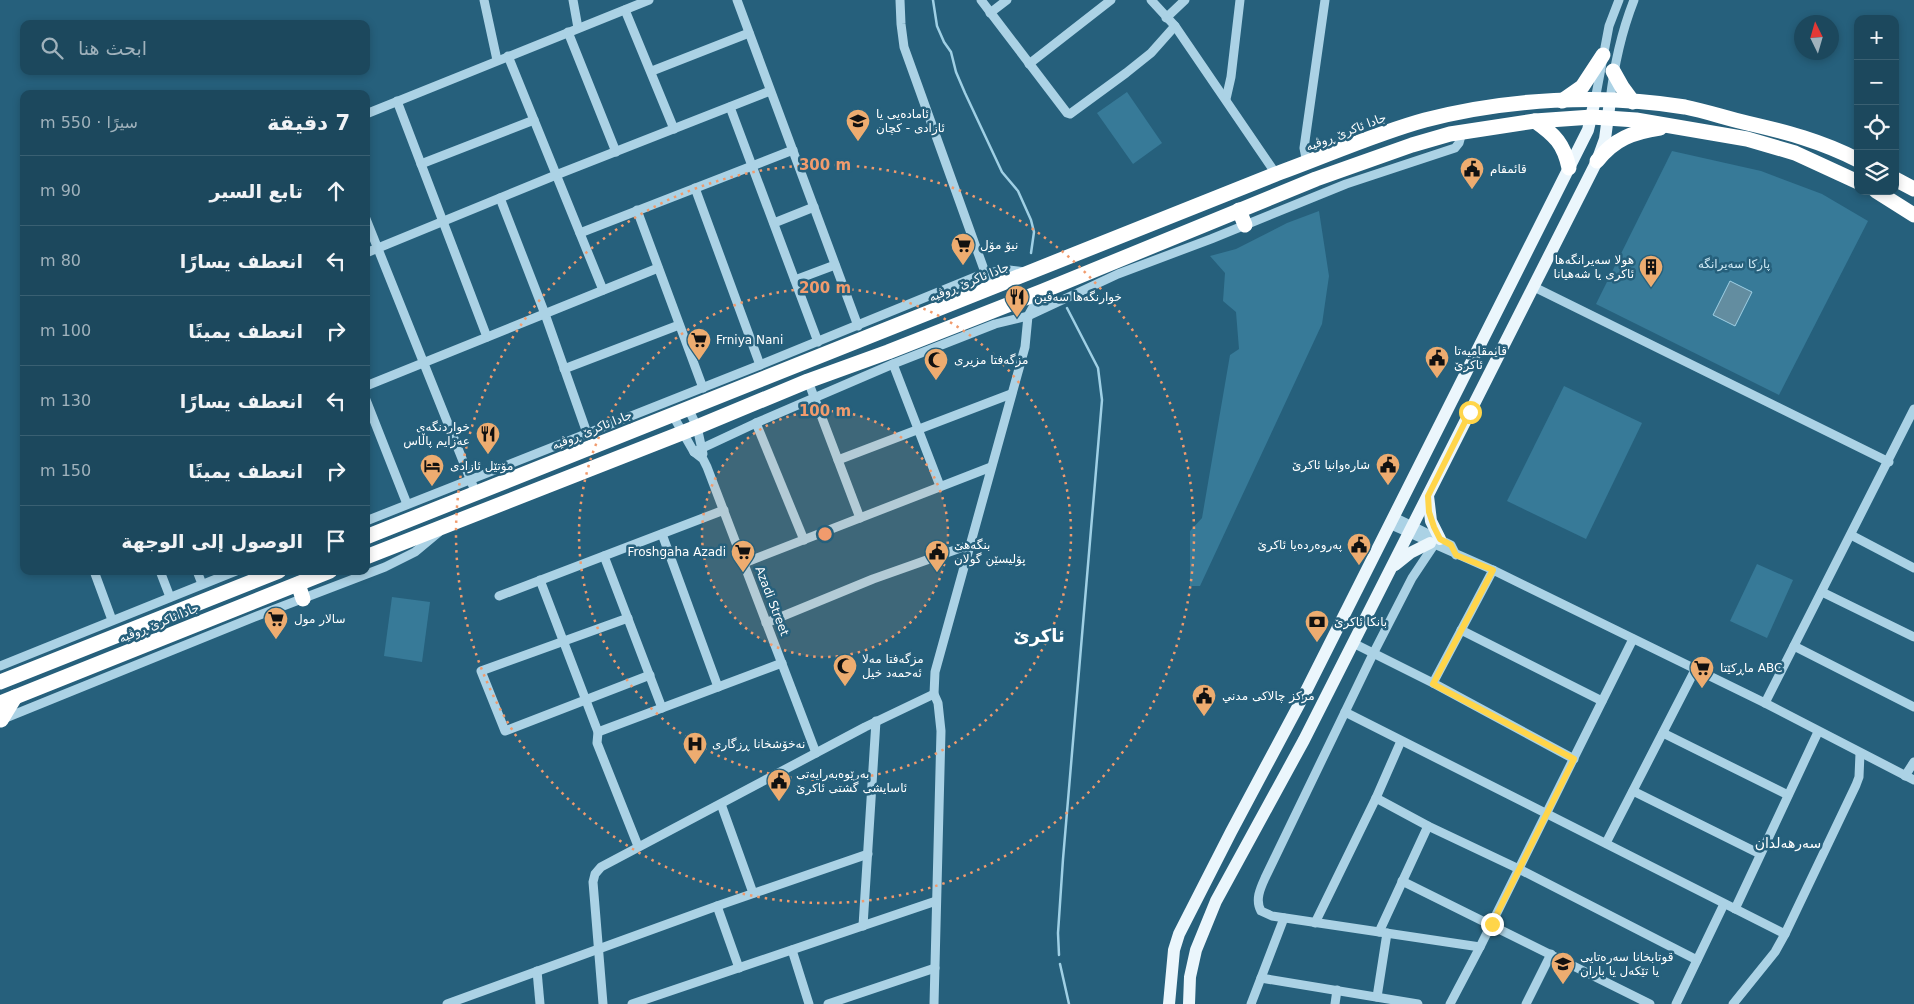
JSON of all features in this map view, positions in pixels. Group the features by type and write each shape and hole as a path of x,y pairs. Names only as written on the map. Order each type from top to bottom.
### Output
{"highway":[{"path":"1562,101 1582,87 1603,55"},
{"path":"1613,71 1632,102"},
{"name":"جادا ئاکرێ ڕوڤیە","path":"370,535 473,487 567,450 688,408 1032,273 1276,174 1393,130 1427,120 1482,109 1562,101 1632,102 1684,107 1797,134 1854,158"},
{"path":"370,555 690,430 808,381 888,352 1014,302 1239,210 1379,156 1441,136 1536,121 1592,117 1636,120 1747,139 1795,154 1854,180"},
{"path":"1536,121 1552,133 1559,142 1566,154 1569,168"},
{"path":"1597,161 1612,145 1627,135 1641,130 1670,126"},
{"path":"1899,181 1914,189"},
{"path":"1883,195 1914,214"},
{"path":"1239,210 1245,225"},
{"name":"جادا ئاکرێ ڕوڤیە","path":"0,682 269,575"},
{"name":"جادا ئاکرێ ڕوڤیە","path":"0,703 320,575"},
{"path":"298,584 303,599"},
{"path":"0,720 15,697"}],"main road":[{"path":"1169,1004 1174,950 1180,934 1231,832 1286,732 1588,130 1595,100"},
{"path":"1189,1004 1190,977 1196,950 1216,902 1304,740 1597,161 1605,139 1610,101"},
{"path":"1493,320 1511,329"},
{"path":"1389,573 1410,553 1435,542 1428,496"},
{"path":"1286,732 1304,740"}],"street":[{"path":"484,0 497,60"},
{"path":"573,0 578,28"},
{"path":"370,112 649,0"},
{"path":"737,0 858,326"},
{"path":"900,0 900,24 904,47 991,289"},
{"path":"981,0 1067,113 1070,114 1144,58 1175,26"},
{"path":"990,13 1007,0"},
{"path":"1029,64 1111,0"},
{"path":"1151,0 1175,26 1276,174"},
{"path":"1166,18 1185,0"},
{"path":"1226,99 1231,77 1240,0"},
{"path":"1307,163 1304,148 1325,0"},
{"path":"1595,100 1609,26 1619,0"},
{"path":"1610,101 1613,71 1625,22 1634,0"},
{"path":"625,10 652,71 674,129"},
{"path":"568,32 616,152"},
{"path":"652,71 749,33"},
{"path":"508,56 603,290"},
{"path":"370,251 556,175 770,91"},
{"path":"397,101 488,337"},
{"path":"730,107 818,342"},
{"path":"421,164 534,120"},
{"path":"698,450 893,364 995,324 1028,316 1118,274 1346,184 1455,148 1459,143 1462,132"},
{"path":"580,233 792,150"},
{"path":"695,188 760,365"},
{"path":"500,198 587,433"},
{"path":"774,223 814,207"},
{"path":"638,210 703,388"},
{"path":"370,229 473,487 407,504 370,519"},
{"path":"795,280 835,264"},
{"path":"370,384 658,268"},
{"path":"567,450 587,433 858,326 985,273 1009,270 1032,273"},
{"path":"1534,287 1889,462"},
{"path":"934,1004 941,731 939,709 934,694 935,672 1025,347 1028,316 1043,290"},
{"path":"1014,302 1028,316"},
{"path":"564,369 679,324"},
{"path":"893,364 940,486"},
{"path":"808,381 860,518"},
{"path":"838,460 1011,394"},
{"name":"Azadi Street","path":"688,408 690,430 724,510 816,753"},
{"path":"1765,703 1889,462 1914,409"},
{"path":"370,410 407,504"},
{"name":"Azadi Street","path":"672,414 690,430 698,450"},
{"path":"756,423 804,540"},
{"path":"744,563 991,467"},
{"path":"499,596 724,510"},
{"path":"1392,520 1435,542 1451,545 1456,555 1493,570 1765,703 1910,778 1914,762"},
{"path":"370,572 405,558 424,546 445,525"},
{"path":"662,534 718,687"},
{"path":"1851,535 1913,564"},
{"path":"1435,542 1412,578 1373,654 1260,888 1258,902 1261,911 1272,916 1480,947"},
{"path":"766,623 873,579 969,545"},
{"path":"604,556 662,708"},
{"path":"1433,684 1493,570"},
{"path":"95,575 112,620"},
{"path":"162,575 170,597"},
{"path":"199,575 202,584"},
{"path":"0,666 226,575"},
{"path":"0,720 363,575"},
{"path":"540,580 598,732 597,744 638,846"},
{"path":"1822,592 1914,637"},
{"path":"628,618 481,671 505,731 650,675"},
{"path":"1460,630 1602,702"},
{"path":"1450,1004 1492,924 1632,639"},
{"path":"1353,643 1574,759"},
{"path":"1794,646 1914,707"},
{"path":"598,732 782,663"},
{"path":"1606,843 1695,670"},
{"path":"603,1004 593,882 594,874 601,867 876,721 934,694"},
{"path":"1345,712 1785,934"},
{"path":"863,926 876,721"},
{"path":"1734,909 1818,732"},
{"path":"1663,733 1788,795"},
{"path":"1315,923 1376,798 1401,741"},
{"path":"1733,1004 1775,952 1785,934 1856,785 1859,776 1860,753"},
{"path":"1633,791 1760,854"},
{"path":"1376,798 1428,826 1519,869 1697,960"},
{"path":"721,804 754,893"},
{"path":"1377,997 1383,932 1402,881 1428,826"},
{"path":"447,1004 463,1001 537,971 716,906 868,854"},
{"path":"1402,881 1650,1004"},
{"path":"632,1004 936,901"},
{"path":"1676,1004 1724,904"},
{"path":"716,906 739,968"},
{"path":"1251,1004 1284,918"},
{"path":"792,950 809,1004"},
{"path":"1526,1004 1550,954"},
{"path":"828,1004 934,968"},
{"path":"537,971 540,1004"},
{"path":"1261,978 1418,1004"},
{"path":"1335,1004 1337,990"}],"green space":[{"path":"1127,92 1162,143 1133,164 1097,113"},
{"name":"پارکا سەیرانگه","path":"1672,151 1761,171 1822,194 1868,221 1779,395 1596,304"},
{"path":"1319,211 1329,276 1322,324 1200,586 1190,586 1190,531 1202,518 1230,355 1239,349 1236,312 1223,301 1225,273 1210,256 1236,249 1287,223"},
{"path":"1564,386 1642,423 1586,539 1507,501"},
{"path":"1757,564 1793,580 1767,638 1730,621"},
{"path":"392,597 430,602 422,662 384,656"}],"shaded area":[{"path":"1730,281 1752,292 1735,326 1713,315"}],"waterway":[{"path":"933,0 937,26 951,52 956,72 965,93 1002,172 1018,191 1031,220 1034,232 1031,253"},
{"path":"1059,955 1058,933 1063,859 1102,400 1098,368 1067,308"},
{"path":"1060,964 1069,1004"}],"place":[{"name":"ئامادەیی یا ئازادی - کچان","path":"858,142"},
{"name":"قائمقام","path":"1472,190"},
{"name":"نیۆ مۆل","path":"963,266"},
{"name":"هولا سەیرانگەها ئاکری یا شەهیانا","path":"1651,288"},
{"name":"خوارنگەھا سەفین","path":"1017,318"},
{"name":"Frniya Nani","path":"699,361"},
{"name":"قایمقامیەتا ئاکرێ","path":"1437,379"},
{"name":"مزگەفتا مزیری","path":"936,381"},
{"name":"خواردنگەی عەزایم پاڵاس","path":"488,455"},
{"name":"شارەوانیا ئاکرێ","path":"1388,486"},
{"name":"مۆتێل ئازادی","path":"432,487"},
{"name":"پەروەردەیا ئاكرێ","path":"1359,566"},
{"name":"Froshgaha Azadi","path":"743,573"},
{"name":"بنگە‌ھێ پۆلیسێن گولان","path":"937,573"},
{"name":"سالار مول","path":"276,640"},
{"name":"بانکا ئاکرێ","path":"1317,643"},
{"name":"مزگەفتا مەلا ئەحمەد خیل","path":"845,687"},
{"name":"ماڕکێتا ABC","path":"1702,689"},
{"name":"مركز چالاکى مدني","path":"1204,717"},
{"name":"نەخۆشخانا ڕزگاری","path":"695,765"},
{"name":"بەرێوەبەرایەتی ئاسایشی گشتی ئاکرێ","path":"779,802"},
{"name":"قوتابخانا سەرەتایی یا تێکەل یا باران","path":"1563,985"}],"district":[{"name":"ئاکرێ","path":"1039,636"},
{"name":"سەرهەلدان","path":"1788,843"}],"route":[{"path":"1470,412 1428,496 1429,512 1431,521 1440,539 1451,545 1456,555 1493,570 1433,684 1574,759 1492,924"}]}
